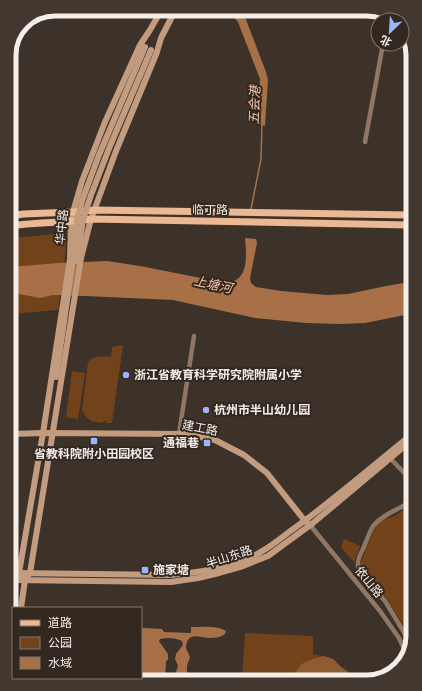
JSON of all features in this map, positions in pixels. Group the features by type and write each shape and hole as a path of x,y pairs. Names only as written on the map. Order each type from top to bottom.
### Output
{"main road":[{"name":"华中路","path":"16,573 46,416 70,259 71,222 73,212 82,181 105,122 140,45 158,16"},
{"name":"华中路","path":"20,607 25,580 30,573 74,298 81,258 91,219 124,130 157,52 161,38 172,16"},
{"name":"华中路","path":"54,418 57,377 83,220 91,195 148,48 150,30"},
{"name":"华中路","path":"148,48 161,38"},
{"name":"临丁路","path":"16,215 95,210 406,215"},
{"name":"临丁路","path":"16,225 71,222 91,219 406,224"},
{"name":"华中路","path":"46,416 57,377"},
{"name":"建工路","path":"43,433 185,434 215,440 244,455 267,472 308,523"},
{"path":"16,434 43,433"},
{"name":"半山东路","path":"16,580 172,582 198,578 243,566 268,556 389,456 406,440"},
{"name":"半山东路","path":"389,456 406,444"},
{"name":"半山东路","path":"16,573 171,575 193,573 225,566 244,559 260,552 308,523"},
{"path":"16,573 25,580"}],"street":[{"path":"366,142 381,52"},
{"path":"180,434 194,336"},
{"path":"389,456 406,474"},
{"path":"406,504 376,522 372,527 358,561 359,570 385,601 406,636"},
{"name":"依山路","path":"308,523 380,611 404,647"}],"green space":[{"path":"56,234 66,237 65,258 58,310 16,314 16,238"},
{"path":"123,345 112,423 106,423 106,420 102,423 92,421 87,418 82,410 88,362 96,357 111,357 112,347"},
{"path":"72,371 85,373 78,419 66,417"},
{"path":"406,508 406,629 385,596 363,571 360,565 375,526 382,520 395,516"},
{"path":"344,539 360,546 354,562 341,547"},
{"path":"245,633 313,636 313,654 333,659 353,675 242,675"}],"shaded area":[{"path":"324,656 333,659 353,675 294,675 302,664"}],"water":[{"path":"233,16 244,16 266,72 268,80 265,126 258,124 260,79 238,22"},
{"name":"上塘河","path":"245,238 256,239 257,243 250,278 251,283 256,287 327,295 348,294 406,283 406,315 365,323 306,323 255,318 173,300 53,295 40,298 16,293 16,267 107,261 221,282 233,282 243,272 246,255"},
{"path":"191,627 214,627 226,631 225,634 218,637 210,638 194,636 189,639 186,647 190,657 187,666 188,675 176,675 178,666 175,659 176,654 183,645 182,641 169,638 160,639 159,641 168,654 165,675 142,675 142,629 162,629 164,632 191,633"}],"waterway":[{"name":"五会港","path":"251,209 261,159 262,123"}],"place":[{"name":"浙江省教育科学研究院附属小学","path":"126,375"},
{"name":"杭州市半山幼儿园","path":"206,410"},
{"name":"省教科院附小田园校区","path":"94,441"},
{"name":"通福巷","path":"207,443"},
{"name":"施家塘","path":"145,570"}]}
